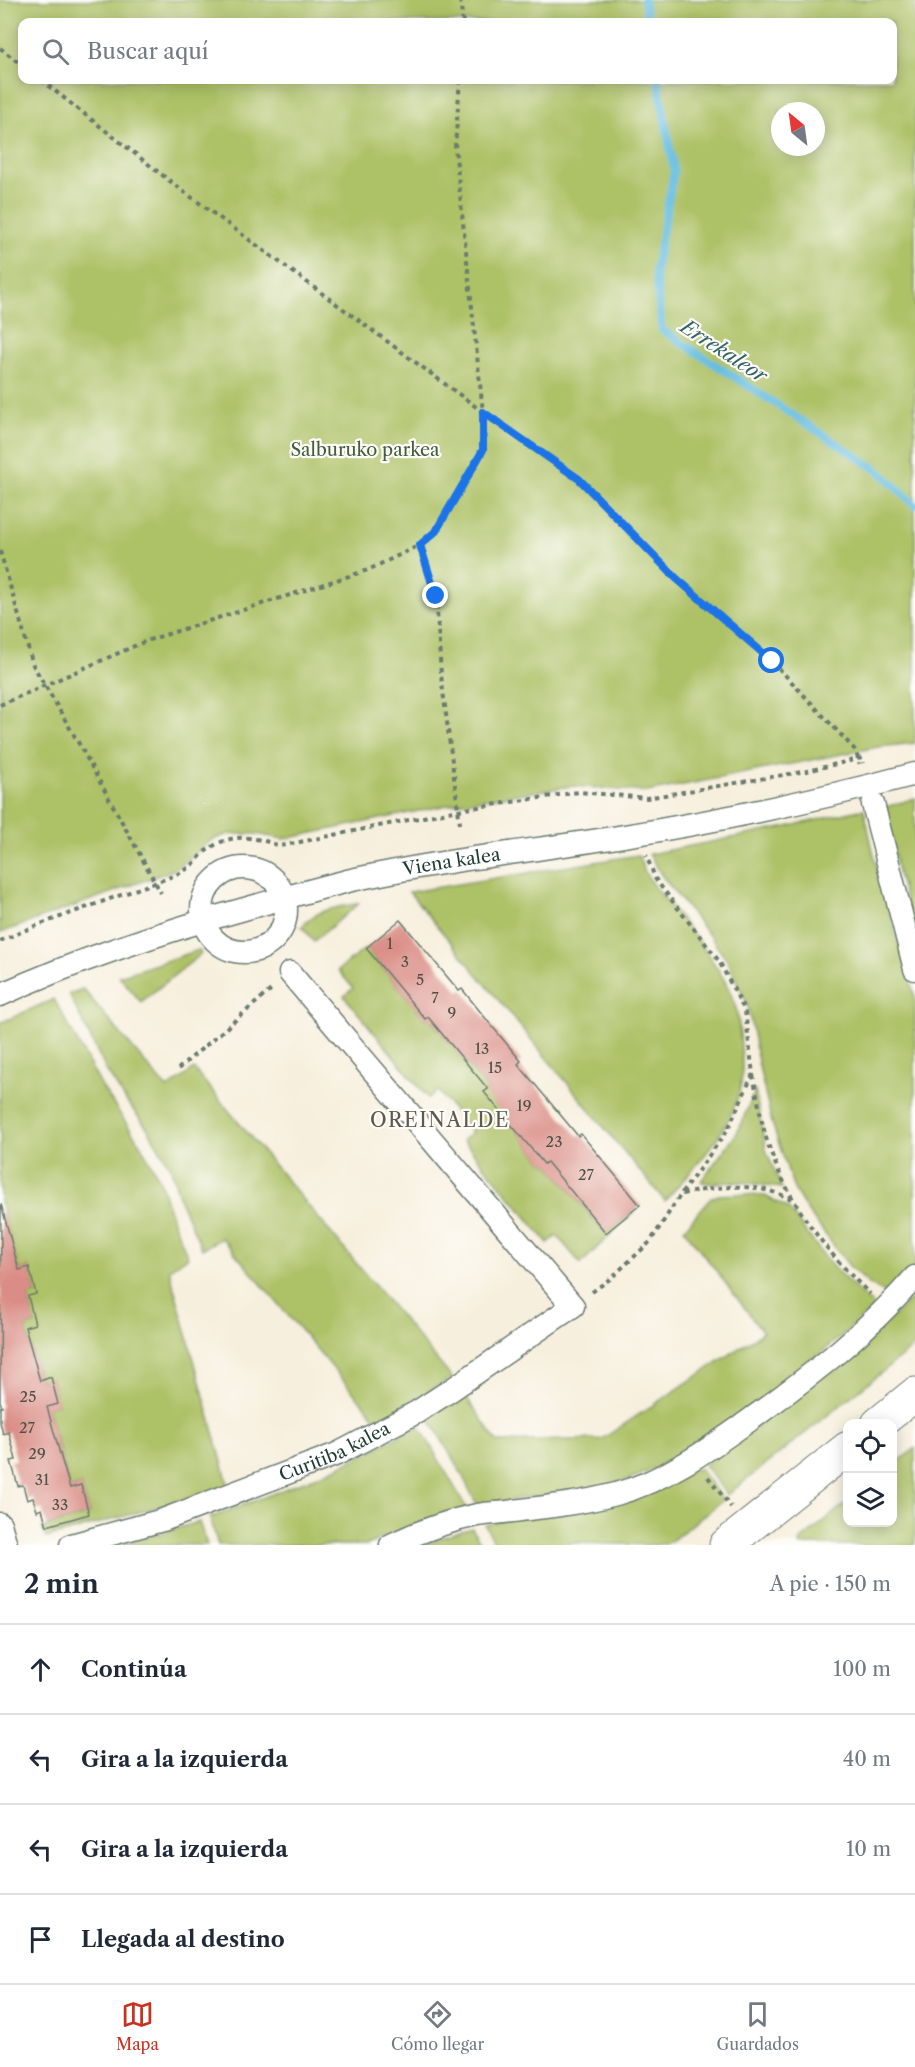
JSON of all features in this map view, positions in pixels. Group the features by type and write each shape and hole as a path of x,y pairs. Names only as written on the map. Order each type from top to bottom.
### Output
{"main road":[{"path":"884,1419 915,1394"},
{"path":"726,1545 843,1452"}],"street":[{"name":"Viena kalea","path":"0,995 71,966 203,921 354,880 433,864 619,837 701,822 857,789 915,774"},
{"path":"873,804 915,969"},
{"path":"240,868 254,869 267,875 278,885 284,898 286,910 279,934 270,944 259,950 246,953 219,945 209,934 203,921 202,906 206,892 214,880 226,872 240,868"},
{"path":"290,973 573,1306"},
{"path":"391,1545 417,1533 477,1515 577,1502 618,1493 657,1478 694,1459 819,1370 886,1310 915,1277"},
{"name":"Curitiba kalea","path":"71,1545 163,1520 337,1454 435,1400 573,1306"},
{"path":"0,1524 6,1545"}],"path":[{"path":"460,0 462,18"},
{"path":"0,48 18,62"},
{"path":"46,84 176,184 483,412 579,479 676,578 772,661 856,751 858,759"},
{"path":"0,705 146,641 368,570 420,545 436,531 483,450 483,412 455,147 460,84"},
{"path":"420,545 436,596 441,675 460,824"},
{"path":"0,552 33,665 160,893"},
{"path":"0,941 176,875 192,865 209,848 240,838 257,838 280,846 458,810 579,792 647,798 807,771 862,758 861,765"},
{"path":"645,851 656,880 719,961 745,1011 753,1074 769,1146 791,1199 842,1266 886,1310"},
{"path":"178,1069 290,973"},
{"path":"573,1306 610,1279 650,1242 681,1194 727,1131 753,1074"},
{"path":"681,1194 715,1187 740,1186 773,1190 791,1199"},
{"path":"694,1459 736,1514"}],"green space":[{"name":"Salburuko parkea","path":"0,0 915,0 915,743 878,747 647,792 573,786 457,803 284,839 256,834 228,834 212,840 176,869 0,933"},
{"path":"915,798 915,934 898,873 886,807"},
{"path":"864,809 878,874 915,997 915,1264 888,1295 869,1284 850,1267 806,1209 794,1189 772,1123 748,1006 728,962 662,876 649,854 787,827"},
{"path":"638,855 646,874 707,952 727,985 738,1018 742,1058 739,1094 721,1133 665,1201 409,892"},
{"path":"360,903 314,941 302,927 321,912"},
{"path":"366,948 425,1019 428,1017 488,1089 485,1092 544,1164 547,1162 605,1233 640,1205 581,1264 557,1236 548,1243 463,1140 472,1132 438,1091 428,1098 344,996 353,988 338,970"},
{"path":"199,950 201,954 141,1002 119,976"},
{"path":"83,989 167,1089 194,1069 452,1378 378,1421 222,1238 202,1249 180,1200 171,1168 148,1129 106,1070 69,994"},
{"path":"54,999 102,1087 140,1144 159,1178 188,1257 169,1269 229,1487 46,1538 42,1528 89,1514 81,1485 70,1488 47,1407 58,1404 51,1378 40,1381 25,1327 35,1324 28,1296 36,1294 29,1267 19,1270 0,1202 0,1023"},
{"path":"755,1091 766,1150 782,1188 742,1182 705,1183 701,1181 737,1133"},
{"path":"718,1195 765,1196 788,1208 830,1264 875,1307 759,1403 695,1447 663,1465 630,1479 593,1489 515,1499 478,1507 429,1418 465,1395 497,1442 602,1439 763,1332 684,1229 710,1199"},
{"path":"915,1296 915,1346 727,1495 704,1465 856,1350"},
{"path":"419,1425 467,1509 391,1534 367,1545 218,1545 210,1518 320,1475 368,1453"},
{"path":"915,1448 915,1545 800,1545 800,1541 843,1505 843,1527 897,1527 897,1463"},
{"path":"699,1468 723,1500 670,1542 655,1545 574,1543 496,1545 485,1525"},
{"path":"199,1522 207,1545 120,1545"},
{"path":"472,1528 482,1545 419,1545"}],"building":[{"path":"400,920 459,991 462,989 521,1061 518,1064 578,1136 581,1134 640,1205 606,1233 547,1162 544,1164 484,1092 488,1089 428,1017 425,1019 366,948"},
{"path":"1,1204 19,1270 29,1267 36,1294 28,1296 35,1324 25,1327 40,1381 51,1377 58,1404 47,1407 62,1461 70,1488 81,1485 89,1514 47,1526 42,1509 37,1511 33,1498 27,1500 23,1485 18,1486 11,1461 16,1460 9,1432 3,1434 0,1422 0,1407 2,1407 0,1401"}],"waterway":[{"name":"Errekaleor","path":"644,0 647,18"},
{"name":"Errekaleor","path":"659,84 674,171 655,271 662,330 879,471 915,505"}],"district":[{"name":"OREINALDE","path":"440,1120"}],"route":[{"path":"436,596 420,545 436,531 483,450 483,412 579,479 676,578 772,661"}]}
